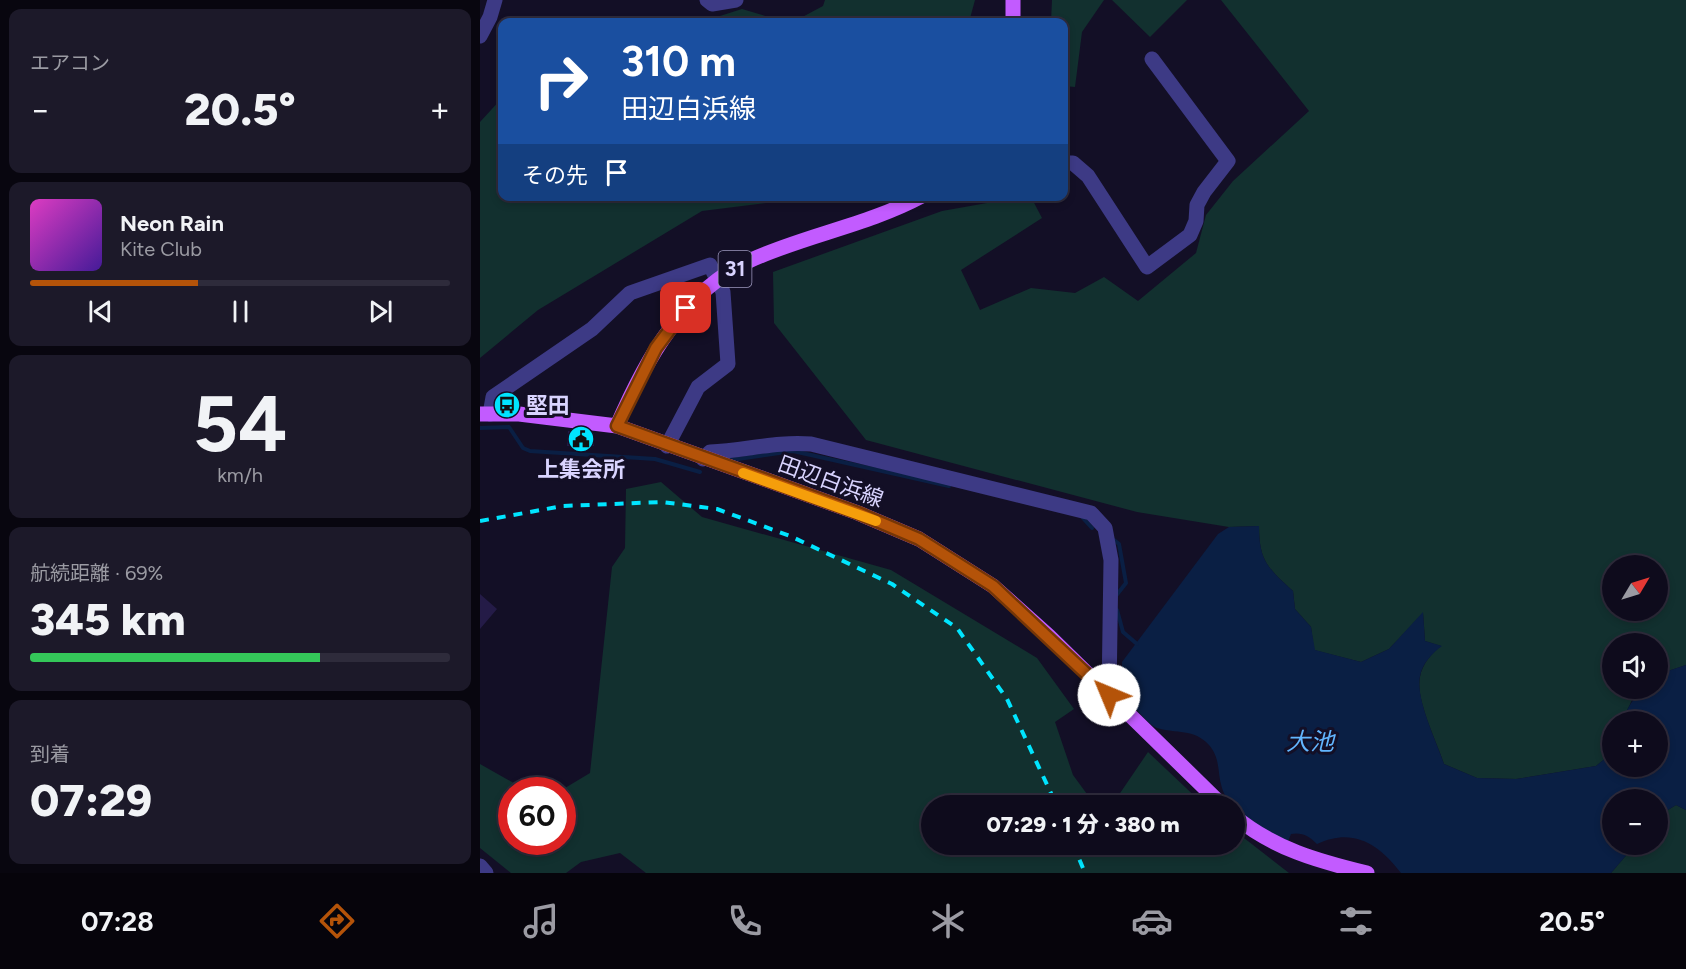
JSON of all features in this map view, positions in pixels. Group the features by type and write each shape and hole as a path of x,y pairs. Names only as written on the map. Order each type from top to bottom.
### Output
{"main road":[{"path":"1012,18 1013,0"},
{"name":"31","path":"617,426 656,348 686,308 719,279 750,260 909,201"},
{"name":"田辺白浜線","path":"485,414 519,414 617,426 703,459 858,513 919,539 993,586 1211,795"},
{"path":"1245,825 1283,849 1325,863 1367,873"}],"street":[{"path":"480,36 490,17 495,0"},
{"path":"707,0 712,4 736,0"},
{"path":"1068,164 1073,163 1088,176 1147,267 1190,235 1196,221 1197,205 1228,161 1152,59"},
{"path":"485,414 493,397 592,329 630,293 710,265 719,279 723,292 728,364 698,387 667,446"},
{"path":"703,459 710,452 737,451 784,442 811,444 1091,513 1106,528 1111,560 1109,695"},
{"path":"480,866 486,873"}],"green space":[{"path":"825,0 975,0 970,18 800,18 823,6"},
{"path":"1052,0 1104,0 1082,32 1075,87 1068,86 1068,18 1051,18"},
{"path":"1112,0 1187,0 1150,37"},
{"path":"1221,0 1686,0 1686,665 1668,671 1668,633 1602,633 1602,699 1633,699 1627,711 1602,711 1602,761 1596,766 1516,779 1477,778 1444,764 1428,720 1419,686 1425,663 1441,646 1425,641 1423,613 1389,649 1361,662 1314,650 1311,627 1295,609 1293,591 1271,570 1263,556 1259,526 1229,527 1137,512 866,440 774,323 773,272 942,211 998,201 1033,201 1042,218 961,270 980,310 1031,288 1075,293 1104,277 1138,301 1196,253 1206,215 1233,181 1309,111"},
{"path":"742,9 772,18 714,18"},
{"path":"498,102 498,201 782,201 702,211 538,310 480,358 480,122"},
{"path":"661,482 702,517 891,570 1037,658 1074,709 1055,722 1073,775 1088,795 921,795 921,855 1245,855 1245,839 1289,873 646,873 620,853 581,862 566,873 511,873 480,848 480,764 503,777 498,777 498,855 576,855 576,781 590,773 612,567 625,548 626,489"},
{"path":"1148,752 1193,795 1119,795"},
{"path":"1676,805 1686,810 1686,873 1611,873 1626,855 1668,855 1668,810"}],"water":[{"name":"大池","path":"1259,526 1263,556 1271,570 1293,591 1295,609 1311,627 1315,650 1361,662 1389,649 1423,612 1425,641 1442,646 1428,659 1420,676 1421,696 1428,720 1444,764 1477,778 1516,779 1596,766 1602,761 1602,777 1668,777 1668,711 1627,711 1634,699 1668,699 1668,671 1686,665 1686,810 1676,805 1668,810 1668,789 1602,789 1602,855 1626,855 1611,873 1401,873 1384,854 1364,841 1342,837 1317,844 1305,835 1291,834 1287,844 1259,827 1245,816 1245,795 1226,795 1220,782 1215,756 1209,745 1197,736 1153,726 1122,692 1122,662 1218,534 1229,527"}],"building":[{"name":"上集会所","path":"568,431 594,433 594,446 567,446"},
{"path":"480,594 497,609 480,629"}],"waterway":[{"path":"480,428 509,427 523,448 530,451 655,459 700,472"},
{"path":"727,457 738,459 793,451 949,486"},
{"path":"1082,517 1092,528"},
{"path":"1114,540 1119,544 1126,583 1115,597"},
{"path":"1117,610 1123,632 1137,644"}],"railway":[{"path":"480,521 563,506 662,502 717,509 790,536 892,584 957,628 1007,699 1052,795"},
{"path":"1078,855 1085,873"}],"slow traffic":[{"path":"743,473 876,521"}],"place":[{"name":"堅田","path":"507,405"},
{"name":"上集会所","path":"581,439"}],"route":[{"path":"686,308 656,348 617,426 667,446 858,513 919,539 993,586 1049,636 1109,695"}]}
